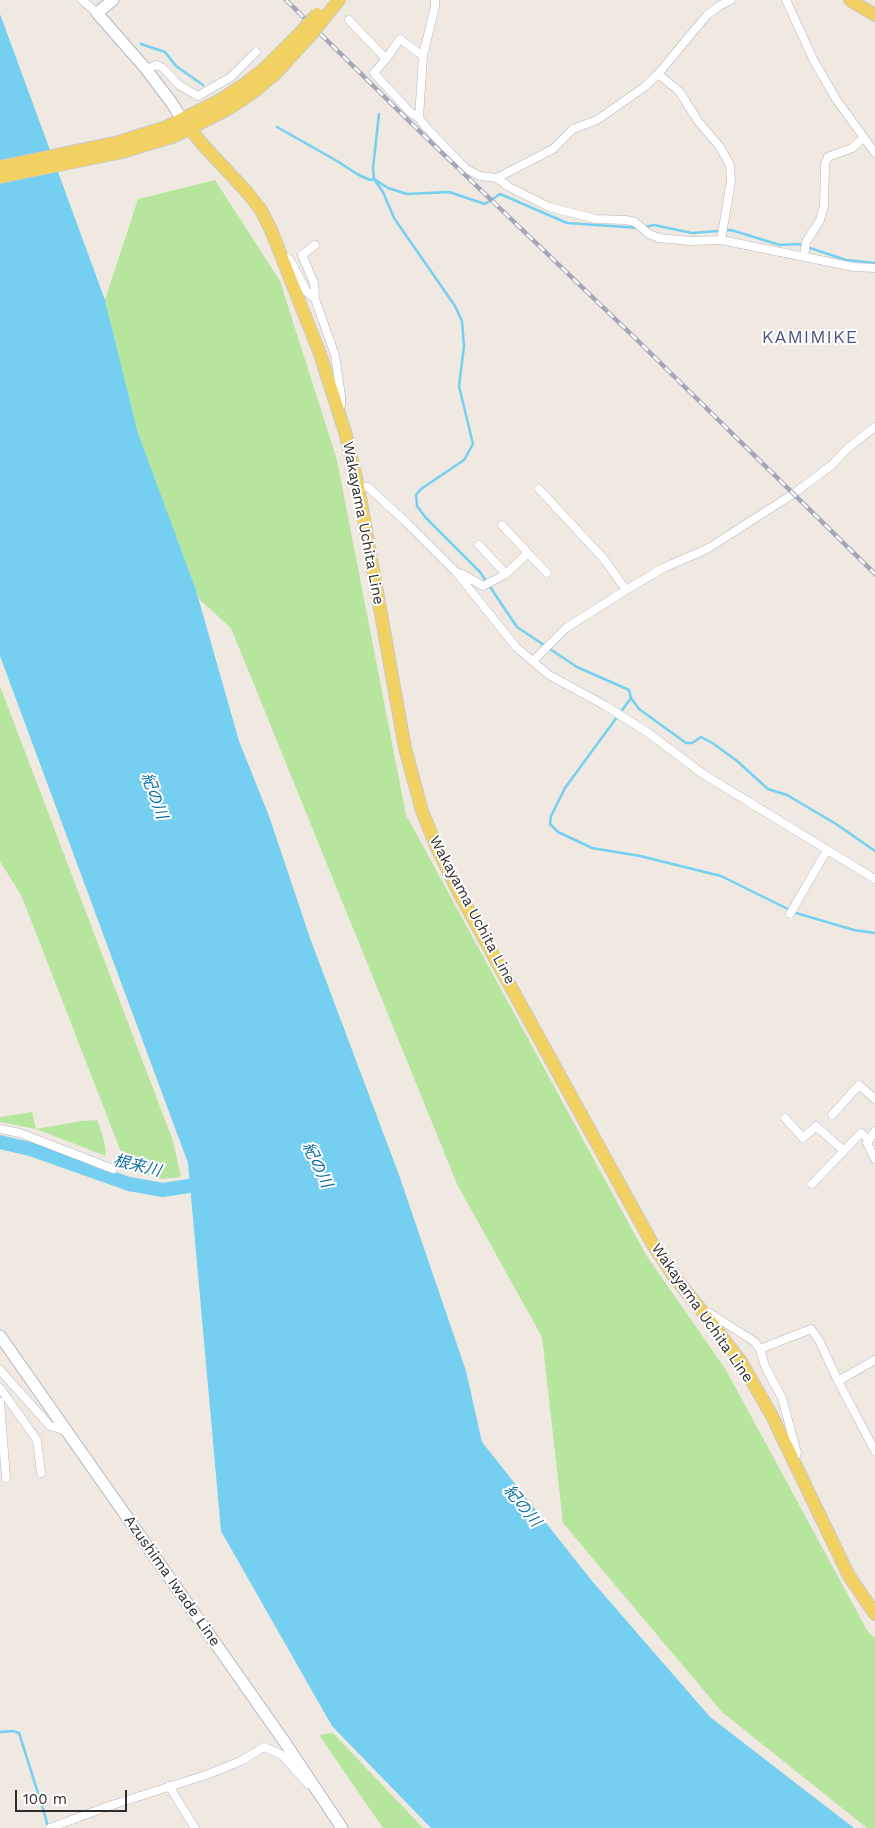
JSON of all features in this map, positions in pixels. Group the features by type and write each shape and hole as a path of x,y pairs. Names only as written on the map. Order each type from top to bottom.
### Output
{"main road":[{"path":"113,0 97,13 146,69 172,102 186,124"},
{"path":"320,17 328,0"},
{"path":"0,177 122,152 186,124 266,67 306,34 320,17 339,0"},
{"path":"850,0 875,15"},
{"name":"Wakayama Uchita Line","path":"186,124 261,210 272,230 320,354 358,486 405,748 422,811 437,848 458,891 653,1245 676,1279 741,1362 771,1414 850,1576 875,1614"},
{"path":"0,167 170,131"},
{"name":"Azushima Iwade Line","path":"0,1336 328,1805 342,1828"}],"street":[{"path":"82,0 97,13"},
{"path":"419,118 423,56 435,0"},
{"path":"497,178 553,149 573,129 597,120 644,88 707,15 731,0"},
{"path":"786,0 814,61 836,99 875,153"},
{"path":"349,20 386,59"},
{"path":"423,56 400,39 374,73 466,169 480,176 497,178 509,187 549,207 596,219 635,222 649,234 659,238 690,241 721,240 854,267 875,268"},
{"path":"146,69 157,65 163,68 179,85 198,96 231,77 256,52"},
{"path":"658,74 679,91 698,121 720,146 730,165 731,181 721,240"},
{"path":"804,257 806,242 820,220 822,213 825,164 828,157 852,148 863,138"},
{"path":"315,245 302,255 314,283 315,299 335,355 341,396 341,405 337,408"},
{"path":"282,255 290,260 307,292 315,299"},
{"path":"533,661 566,628 663,568 707,549 767,512 825,470 848,448 875,427"},
{"path":"358,486 368,488 383,501 456,572 516,647 549,675 606,706 647,732 702,774 875,880"},
{"path":"539,490 604,559 626,590"},
{"path":"502,525 547,573"},
{"path":"479,545 506,574"},
{"path":"456,572 483,586 506,574 528,553"},
{"path":"790,914 827,850"},
{"path":"832,1114 859,1085 875,1099"},
{"path":"785,1118 803,1138 816,1126 844,1151"},
{"path":"0,1129 20,1134 113,1169"},
{"path":"875,1131 867,1143 875,1159"},
{"path":"812,1184 861,1134 868,1139"},
{"path":"703,1313 708,1312 755,1342 760,1349 765,1366 782,1398 797,1453 792,1458"},
{"path":"760,1349 811,1329 819,1340 838,1381 875,1451"},
{"path":"838,1381 875,1360"},
{"path":"0,1370 50,1426 66,1431"},
{"path":"1,1389 0,1402 6,1478"},
{"path":"1,1389 37,1440 41,1473"},
{"path":"50,1828 109,1806 215,1772 241,1761 264,1747 282,1755 328,1805"},
{"path":"169,1786 195,1828"}],"green space":[{"path":"215,180 280,281 337,460 406,815 646,1255 726,1370 868,1632 875,1638 875,1828 867,1828 722,1712 563,1523 542,1337 457,1184 231,628 199,599 138,433 105,300 138,199"},
{"path":"0,686 173,1141 181,1177 162,1179 128,1170 22,897 0,861"},
{"path":"32,1112 36,1129 0,1122 0,1117"},
{"path":"97,1120 104,1140 106,1156 36,1129"},
{"path":"333,1733 423,1828 383,1828 319,1735"}],"water":[{"name":"紀の川","path":"0,14 105,300 138,433 196,590 239,741 269,816 310,938 399,1175 466,1371 482,1442 592,1581 710,1717 854,1828 431,1828 332,1726 221,1531 188,1163 0,656"}],"waterway":[{"path":"141,44 165,52 176,66 203,85"},
{"path":"379,114 373,168 374,179 383,192 394,218 455,306 462,321 464,346 459,386 473,444 464,460 421,489 416,495 417,506 426,518 480,572 517,627 577,667 629,690 631,698 639,709 686,743 692,743 701,737 714,744 737,761 768,789 787,795 836,824 875,851"},
{"path":"277,127 357,174 370,180 374,179 388,188 407,194 449,192 485,204 500,194 567,223 640,228"},
{"path":"645,227 654,225 692,233 731,230 780,245 798,244 846,260 875,263"},
{"path":"631,698 565,788 551,816 550,824 558,832 592,848 640,856 721,876 796,913 854,930 875,933"},
{"name":"根来川","path":"0,1142 30,1149 129,1184 163,1190 208,1183"},
{"path":"0,1732 13,1731 19,1733 48,1827"}],"railway":[{"path":"286,0 634,337 875,574"}],"district":[{"name":"KAMIMIKE","path":"810,338"}]}
